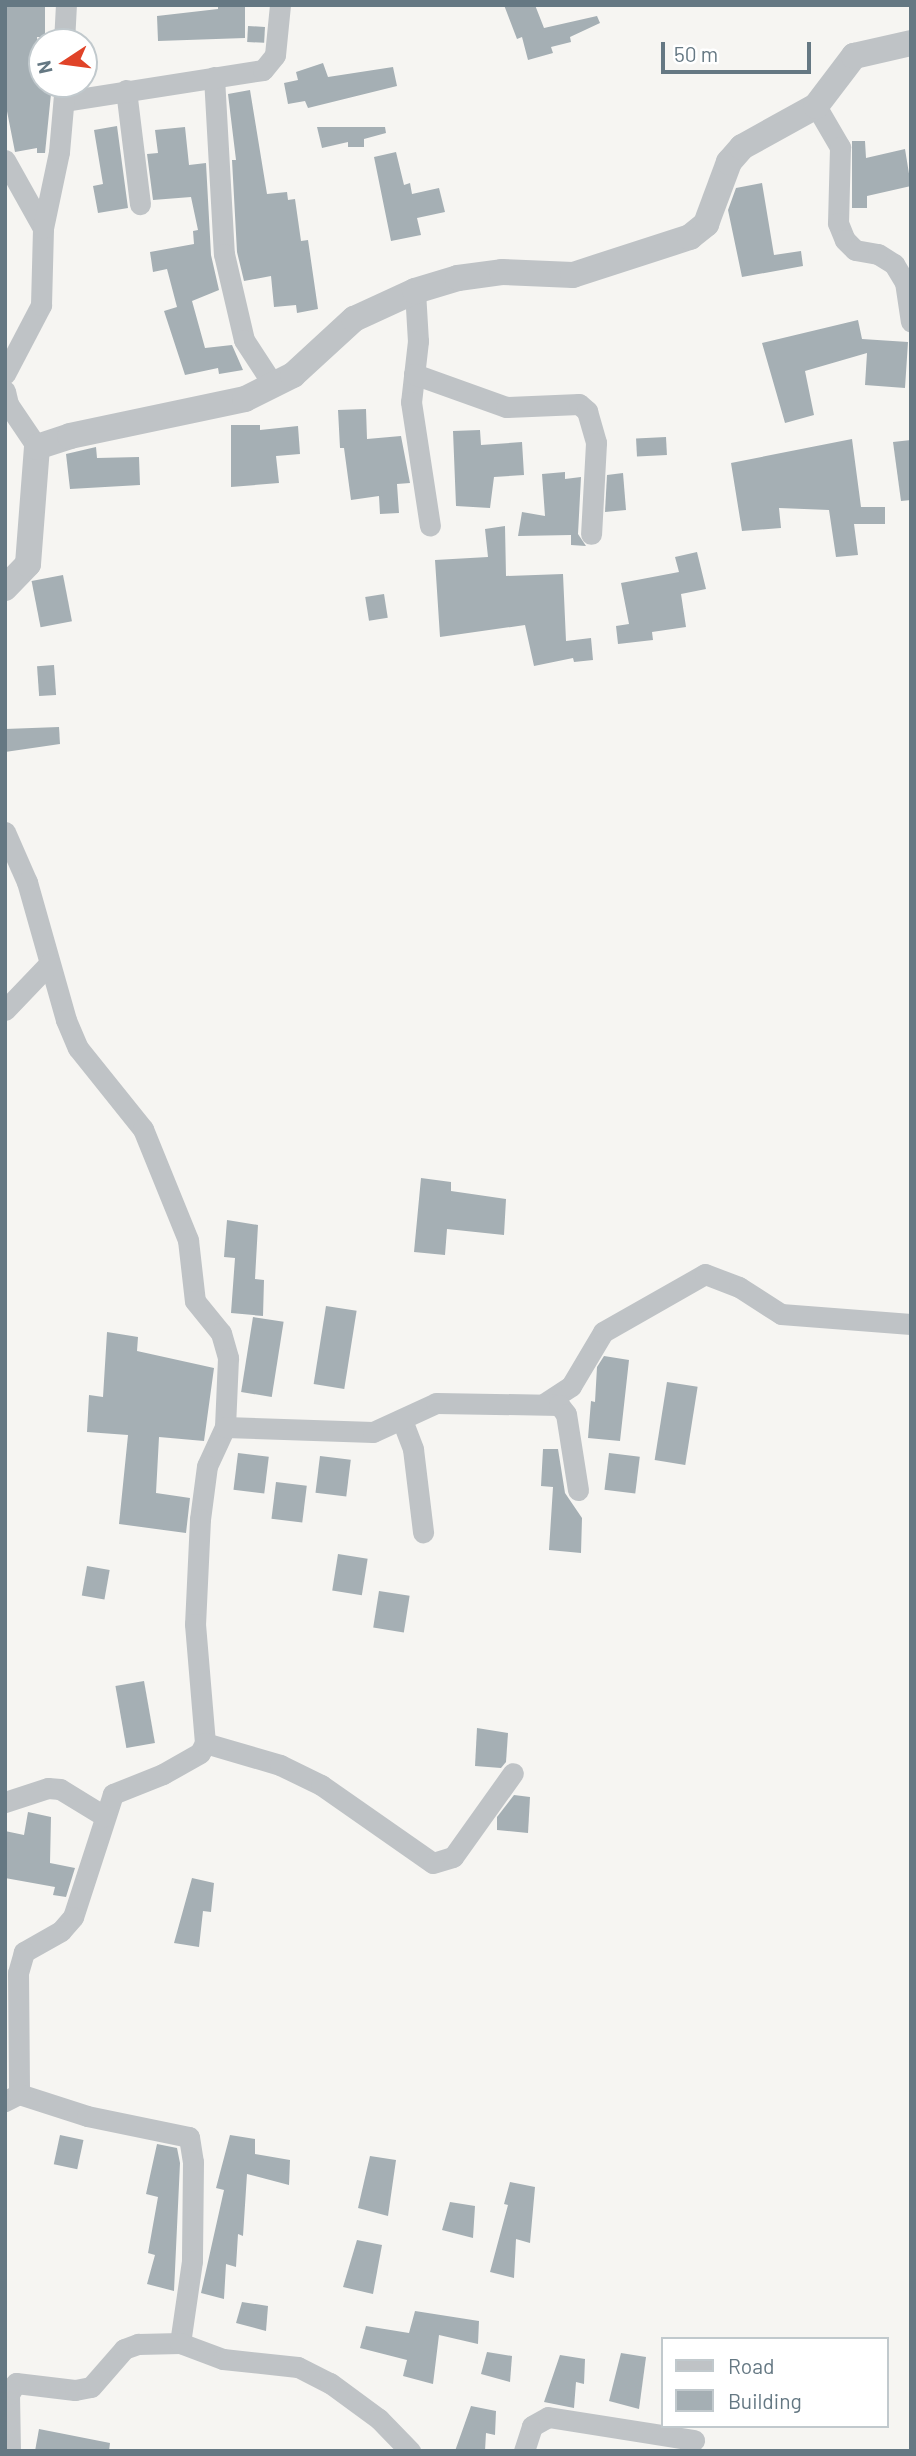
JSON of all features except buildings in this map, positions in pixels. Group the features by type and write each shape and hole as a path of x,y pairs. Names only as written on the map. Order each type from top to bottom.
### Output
{"street":[{"path":"65,28 66,5"},
{"path":"98,91 126,90 268,66 275,55 280,5"},
{"path":"37,447 70,436 245,399 293,375 354,319 415,291 458,278 502,272 573,275 690,237 706,224 735,154 816,106 854,55 911,43"},
{"path":"214,77 227,266 244,340 274,386"},
{"path":"126,90 140,204"},
{"path":"5,374 34,326 41,305 43,228 54,186 64,98"},
{"path":"816,106 840,147 838,223 845,240 855,250 878,254 894,264 905,282 911,322"},
{"path":"5,160 43,228"},
{"path":"415,291 418,341 411,402 430,526"},
{"path":"414,374 506,407 579,404 587,411 596,443 591,534"},
{"path":"5,391 8,404 37,447 28,564 5,588"},
{"path":"5,832 27,882 49,964 78,1048 143,1129 188,1240 195,1301 225,1346 225,1427 207,1466 200,1519 195,1625 205,1743 200,1753 163,1774 113,1794 73,1917 61,1931 24,1952 18,1973 12,2098 189,2137 193,2153 192,2260 180,2343"},
{"path":"5,1010 49,964"},
{"path":"545,1403 571,1385 603,1332 705,1274 740,1287 781,1314 911,1324"},
{"path":"225,1427 373,1432 402,1420 421,1406 436,1403 559,1405 566,1415 578,1490"},
{"path":"402,1420 413,1449 422,1532"},
{"path":"205,1743 259,1757 321,1785 433,1863 453,1857 513,1773"},
{"path":"5,1802 48,1788 60,1789 104,1816"},
{"path":"10,2451 9,2394 16,2383 75,2390 91,2387 124,2349 138,2344 180,2343 223,2359 298,2367 330,2383 379,2419 410,2451"},
{"path":"524,2451 533,2426 548,2417 694,2440"}]}
